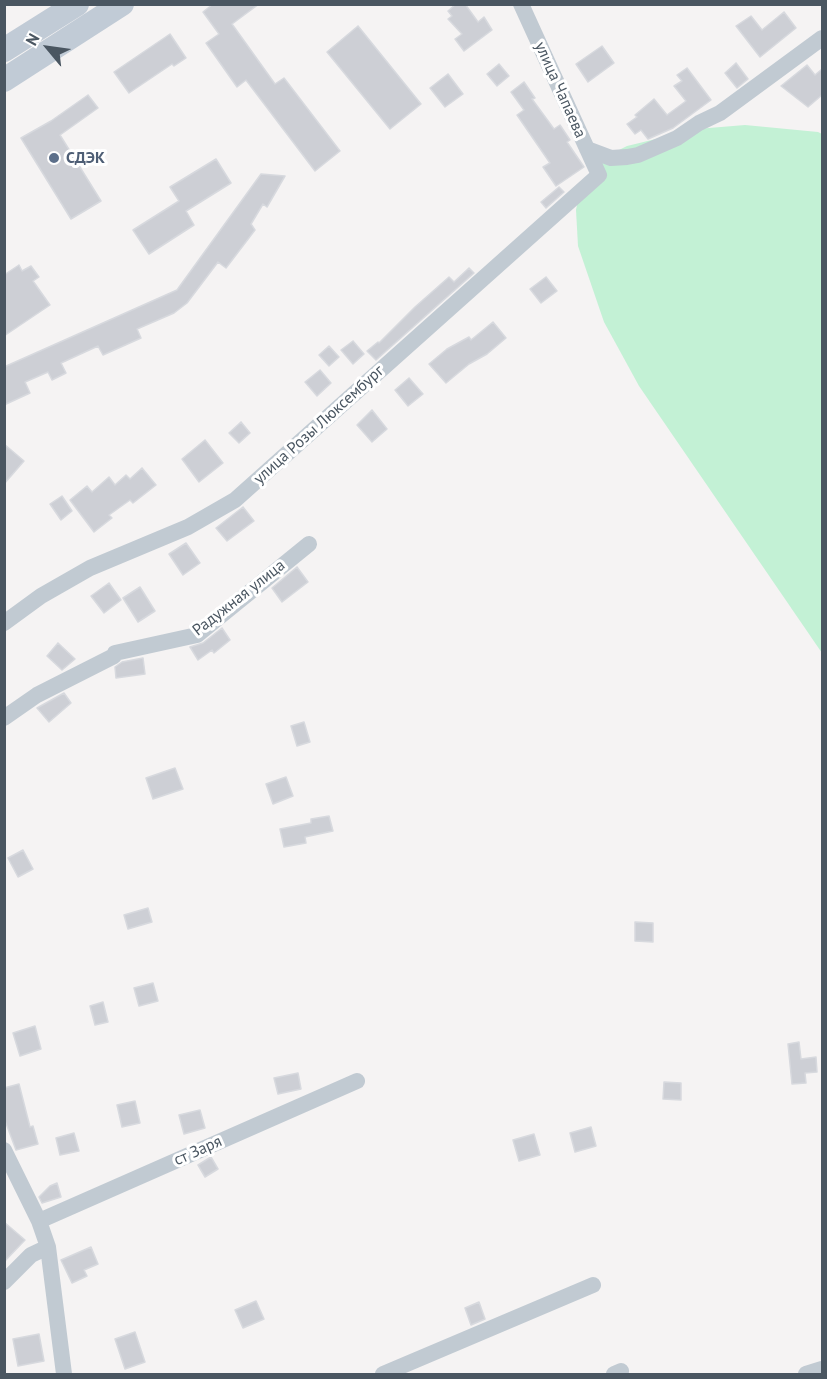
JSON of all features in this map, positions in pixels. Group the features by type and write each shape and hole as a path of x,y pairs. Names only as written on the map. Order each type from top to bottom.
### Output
{"main road":[{"path":"4,50 77,4"},
{"path":"4,80 122,4"}],"street":[{"name":"улица Чапаева","path":"521,4 599,175"},
{"path":"587,148 612,158 627,157 638,155 677,138 699,123 720,113 822,38"},
{"name":"улица Розы Люксембург","path":"4,623 41,596 90,568 188,527 235,500 599,175"},
{"name":"Радужная улица","path":"4,718 37,695 114,656 115,653 197,635 309,544"},
{"name":"ст Заря","path":"39,1221 357,1082"},
{"path":"4,1150 39,1221 48,1247 63,1374"},
{"path":"4,1282 31,1256 48,1247"},
{"path":"383,1374 593,1285"},
{"path":"806,1374 822,1369"}],"green space":[{"path":"745,125 822,134 822,653 639,386 604,322 578,246 576,210 580,191 601,159 627,146 697,129"}],"building":[{"path":"213,4 259,4 232,24 275,84 284,78 340,151 315,171 246,80 237,87 206,43 219,34 203,12"},
{"path":"456,4 465,4 478,22 484,17 492,30 464,51 455,39 462,34 448,19 452,16 448,11"},
{"path":"784,12 796,28 760,57 736,26 751,16 762,30"},
{"path":"358,26 421,104 390,129 327,52"},
{"path":"170,34 186,58 174,66 172,64 129,93 114,72"},
{"path":"602,46 614,63 588,82 576,64"},
{"path":"736,63 748,79 737,88 725,73"},
{"path":"499,64 509,76 497,86 487,74"},
{"path":"807,65 815,75 822,69 822,95 808,107 781,86"},
{"path":"687,68 711,100 673,128 648,139 641,130 635,134 627,124 654,99 667,115 686,101 674,86 682,81 677,75"},
{"path":"448,74 463,94 445,107 430,88"},
{"path":"524,82 535,98 532,99 554,129 560,125 570,140 567,142 584,167 556,186 543,167 550,163 517,115 524,110 511,92"},
{"path":"88,95 98,108 60,135 101,201 71,219 21,138 51,121"},
{"path":"216,159 231,183 186,211 194,225 149,254 133,230 179,201 170,187"},
{"path":"261,174 285,176 267,207 263,204 251,224 255,230 226,268 218,262 187,303 174,313 137,329 141,338 103,355 98,346 61,363 66,373 52,380 48,372 25,382 30,393 4,405 4,367 177,290"},
{"path":"559,187 564,192 546,208 541,202"},
{"path":"19,265 22,271 31,266 39,277 33,281 50,305 4,336 4,275"},
{"path":"469,268 474,273 376,360 367,351 379,343 449,277 454,282"},
{"path":"546,277 557,291 541,303 530,289"},
{"path":"493,322 506,338 446,383 429,364 447,349 469,337 471,340"},
{"path":"353,341 364,354 353,364 341,350"},
{"path":"329,346 339,357 329,366 319,355"},
{"path":"320,370 331,383 317,396 305,382"},
{"path":"409,378 423,394 408,406 395,390"},
{"path":"372,410 387,429 372,442 357,425"},
{"path":"241,422 250,433 239,443 229,433"},
{"path":"205,440 223,463 199,482 182,459"},
{"path":"4,444 24,461 4,484"},
{"path":"142,468 156,485 133,503 130,500 109,515 112,518 94,532 70,500 87,486 92,492 109,477 115,485 126,475 130,479"},
{"path":"62,496 72,511 61,520 50,504"},
{"path":"243,507 254,521 227,541 216,528"},
{"path":"186,543 200,563 183,575 169,554"},
{"path":"297,567 308,582 282,602 272,588"},
{"path":"109,583 121,600 104,613 91,596"},
{"path":"140,587 155,611 138,622 123,598"},
{"path":"222,628 230,640 214,653 212,650 198,660 190,647 203,643"},
{"path":"58,643 75,659 62,670 47,656"},
{"path":"143,658 145,674 116,678 115,667 122,662"},
{"path":"64,693 71,703 49,722 37,708"},
{"path":"304,722 310,742 297,746 291,726"},
{"path":"175,768 183,789 153,799 146,778"},
{"path":"286,777 293,796 273,804 266,784"},
{"path":"329,816 333,831 305,837 306,843 284,847 280,829 311,823 311,819"},
{"path":"23,850 33,869 18,877 8,858"},
{"path":"148,908 152,922 128,929 124,915"},
{"path":"635,922 653,923 653,942 635,941"},
{"path":"153,983 158,1001 139,1006 134,988"},
{"path":"103,1002 108,1022 95,1025 90,1006"},
{"path":"35,1026 41,1049 20,1056 13,1033"},
{"path":"799,1042 801,1059 816,1057 817,1072 805,1073 806,1083 792,1084 788,1044"},
{"path":"298,1073 301,1089 278,1094 274,1078"},
{"path":"664,1082 681,1083 681,1100 663,1099"},
{"path":"19,1084 30,1127 33,1126 38,1144 16,1150 4,1118 4,1088"},
{"path":"135,1101 140,1123 122,1127 117,1105"},
{"path":"200,1110 205,1128 184,1134 179,1115"},
{"path":"591,1127 596,1146 575,1152 570,1133"},
{"path":"74,1133 79,1151 60,1155 56,1138"},
{"path":"534,1134 540,1155 519,1161 513,1140"},
{"path":"211,1157 218,1169 205,1177 198,1165"},
{"path":"57,1183 61,1197 42,1203 39,1197 50,1186"},
{"path":"4,1222 25,1240 4,1262"},
{"path":"91,1247 98,1264 84,1270 87,1276 72,1283 61,1260"},
{"path":"256,1301 264,1319 243,1328 235,1310"},
{"path":"479,1302 485,1319 471,1325 465,1308"},
{"path":"135,1332 145,1362 125,1369 115,1339"},
{"path":"39,1334 44,1361 18,1366 13,1339"}],"place":[{"name":"СДЭК","path":"54,158"}]}
